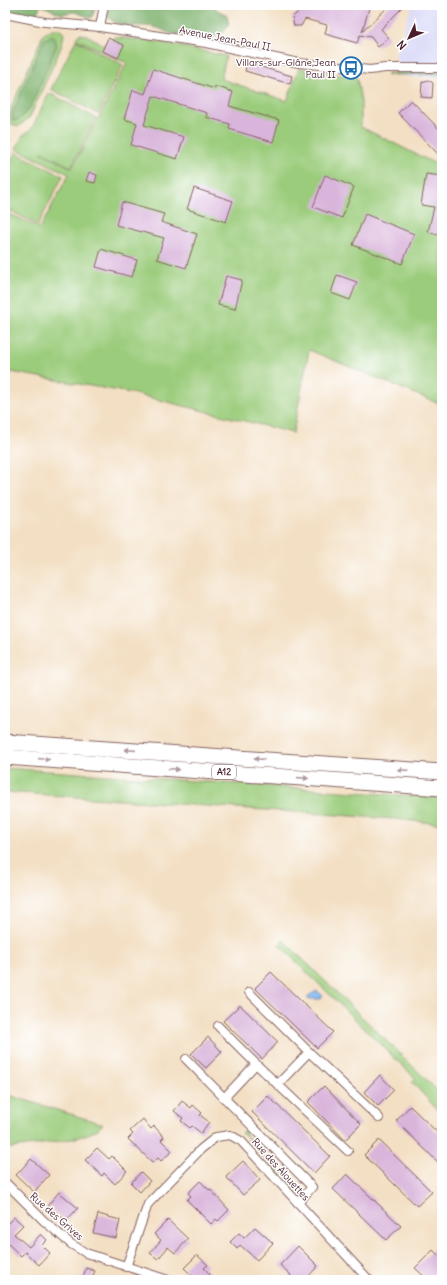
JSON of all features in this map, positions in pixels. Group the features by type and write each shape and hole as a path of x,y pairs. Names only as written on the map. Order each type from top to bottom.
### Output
{"highway":[{"name":"A12","path":"5,742 442,772"},
{"name":"A12","path":"5,757 442,788"}],"street":[{"path":"100,27 104,5"},
{"name":"Avenue Jean-Paul II","path":"5,14 45,22 100,27 206,43 299,64 370,70 385,68 442,68"},
{"path":"249,992 309,1052 379,1118"},
{"path":"218,1026 348,1151"},
{"path":"278,1084 309,1052"},
{"path":"186,1059 312,1187 298,1203"},
{"path":"224,1098 256,1064"},
{"name":"Rue des Alouettes","path":"126,1267 148,1204 201,1148 216,1137 230,1135 242,1141 369,1280"},
{"name":"Rue des Grives","path":"5,1182 44,1221 71,1244 92,1256 168,1280"}],"shaded area":[{"path":"423,5 442,5 442,78 399,76 396,54 411,8"}],"green space":[{"path":"8,5 41,5 33,20 9,13"},
{"path":"41,5 96,5 92,18 75,12 61,14"},
{"path":"110,5 146,5 161,10 168,5 214,5 217,10 227,15 229,25 221,35 207,38 195,34 174,34 154,27 129,26 117,23 107,16"},
{"path":"52,29 60,29 64,34 62,45 30,117 18,127 8,122 11,108 43,35"},
{"path":"79,34 87,35 109,48 114,37 160,42 226,56 221,79 287,101 299,68 357,78 361,102 361,127 442,167 442,405 309,350 293,433 131,393 5,371 5,224 10,214 40,228 69,174 16,149 23,135 31,130 49,93 96,118 71,167 41,152 72,168 127,63 76,39"},
{"path":"52,35 55,38 57,45 30,108 19,120 13,121 12,114 44,40"},
{"path":"76,40 123,65 98,114 51,89"},
{"path":"442,72 442,74 387,75 388,73"},
{"path":"15,152 63,176 38,225 5,208 5,172"},
{"path":"5,768 442,798 442,824 395,819 5,792"},
{"path":"283,940 442,1095 442,1115 412,1082 416,1079 279,945"},
{"path":"5,1094 103,1124 93,1132 74,1138 5,1149"},
{"path":"245,1129 247,1130 246,1135 292,1185 303,1188 304,1191 300,1195 293,1194 290,1190 290,1186 241,1133"}],"water":[{"path":"317,991 323,996 321,999 310,998 308,1000 308,996"}],"building":[{"path":"301,5 370,5 362,32 390,5 405,5 381,29 389,38 378,47 371,37 360,35 357,43 325,34 327,25 305,19 301,26 294,26 292,17 300,11"},
{"path":"108,38 124,45 118,58 102,51"},
{"path":"247,63 292,76 290,84 245,71"},
{"path":"153,69 215,89 215,86 233,92 229,106 279,120 273,142 229,129 230,124 206,117 207,113 153,96 144,125 184,137 177,159 131,145 137,123 124,119 133,90 145,94"},
{"path":"428,80 433,83 432,98 421,97 422,82"},
{"path":"411,100 442,132 442,158 398,113"},
{"path":"89,172 97,175 95,183 86,181"},
{"path":"426,174 442,176 442,236 428,232 434,207 421,205"},
{"path":"325,175 354,187 342,218 313,207"},
{"path":"194,188 233,201 226,222 187,209"},
{"path":"122,202 164,214 161,222 197,234 186,268 157,259 164,238 116,225"},
{"path":"365,214 414,234 402,264 353,245"},
{"path":"101,249 137,260 132,277 96,267"},
{"path":"337,275 357,282 350,300 331,293"},
{"path":"226,276 242,280 235,309 218,305"},
{"path":"271,972 333,1032 317,1048 255,988"},
{"path":"240,1005 278,1042 262,1059 223,1021"},
{"path":"208,1037 222,1052 206,1068 191,1054"},
{"path":"380,1075 394,1090 378,1106 364,1092"},
{"path":"324,1086 361,1124 345,1140 308,1102"},
{"path":"268,1096 330,1156 314,1173 252,1112"},
{"path":"182,1101 191,1108 193,1105 202,1113 200,1115 209,1122 201,1133 192,1126 190,1128 181,1121 183,1118 174,1111"},
{"path":"410,1106 442,1137 442,1166 396,1121"},
{"path":"143,1119 151,1129 154,1126 164,1137 161,1140 172,1151 161,1161 158,1158 153,1163 128,1139 133,1134 130,1131"},
{"path":"379,1140 432,1192 417,1206 364,1155"},
{"path":"97,1148 109,1159 112,1156 127,1171 115,1184 104,1173 102,1176 85,1160"},
{"path":"31,1159 49,1175 34,1192 16,1175"},
{"path":"243,1161 260,1180 243,1195 226,1177"},
{"path":"141,1172 150,1181 140,1192 131,1183"},
{"path":"347,1174 401,1226 386,1240 333,1189"},
{"path":"200,1181 209,1190 210,1189 229,1210 218,1221 216,1219 211,1224 187,1200 191,1196 188,1193"},
{"path":"59,1192 78,1208 66,1221 48,1205"},
{"path":"98,1214 120,1220 116,1238 93,1233"},
{"path":"14,1217 23,1225 14,1234 29,1247 41,1234 47,1240 42,1245 50,1253 39,1265 25,1252 21,1256 6,1242 5,1243 5,1224 6,1225"},
{"path":"168,1220 188,1239 175,1253 168,1247 158,1259 150,1253 161,1240 154,1234"},
{"path":"255,1227 273,1243 257,1260 240,1245 237,1249 230,1242 239,1233 244,1238"},
{"path":"298,1246 318,1266 305,1280 287,1280 291,1275 280,1265"},
{"path":"433,1250 442,1259 442,1280 428,1280 415,1268"},
{"path":"197,1255 208,1265 204,1268 210,1274 205,1280 197,1280 184,1268"},
{"path":"86,1268 95,1271 91,1280 82,1280"}],"place":[{"name":"Villars-sur-Glâne,Jean Paul II","path":"351,68"}]}
